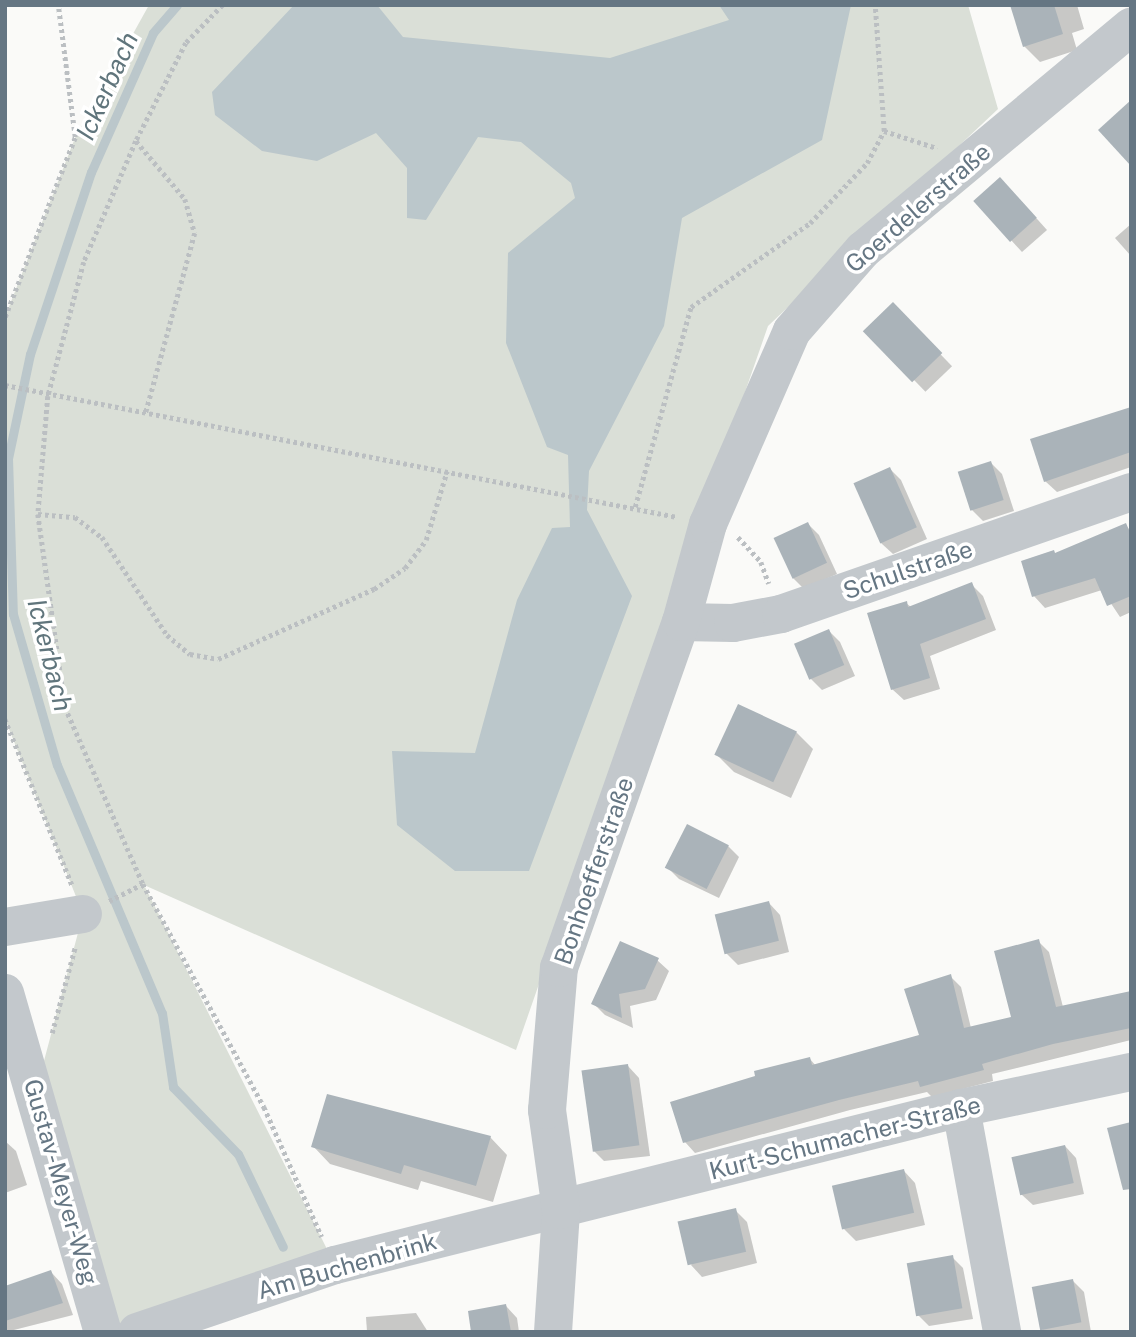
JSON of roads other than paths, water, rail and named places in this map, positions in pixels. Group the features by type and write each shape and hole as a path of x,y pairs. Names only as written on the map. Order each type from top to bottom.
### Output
{"street":[{"name":"Goerdelerstraße","path":"681,622 708,524 792,331 863,250 1131,27"},
{"name":"Schulstraße","path":"681,622 733,624 781,614 1131,492"},
{"name":"Bonhoefferstraße","path":"552,1332 561,1210 547,1110 559,968 681,622"},
{"path":"5,927 83,914"},
{"name":"Gustav-Meyer-Weg","path":"5,993 103,1332"},
{"name":"Kurt-Schumacher-Straße","path":"561,1210 961,1108 1131,1072"},
{"path":"961,1108 1002,1332"},
{"name":"Am Buchenbrink","path":"137,1332 335,1265 561,1210"}],"waterway":[{"name":"Ickerbach","path":"177,5 153,33 91,172 30,354 8,458 13,614 57,765 162,1013 173,1087 238,1154 283,1247"}]}
